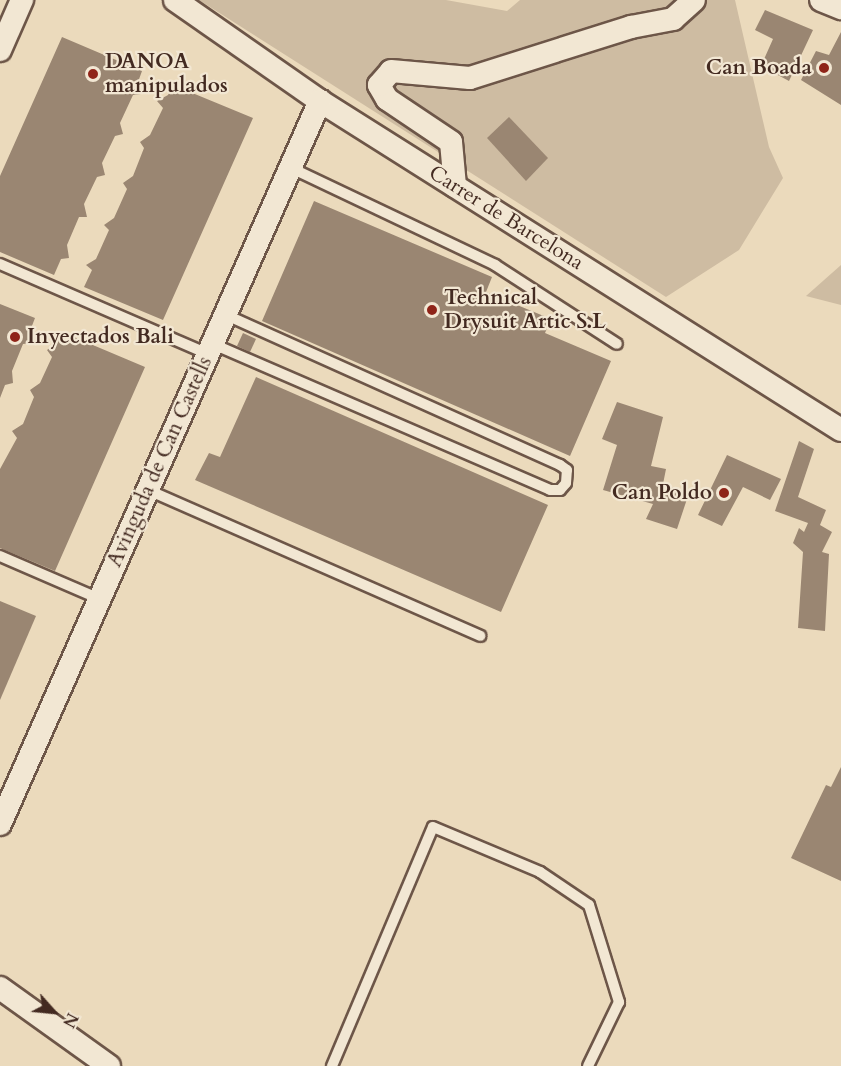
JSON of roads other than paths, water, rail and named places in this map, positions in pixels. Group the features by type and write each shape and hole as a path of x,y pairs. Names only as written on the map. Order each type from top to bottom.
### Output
{"street":[{"path":"0,50 22,0"},
{"name":"Carrer de Barcelona","path":"175,0 321,101 841,430"},
{"path":"455,186 451,142 387,99 379,85 391,71 470,78 630,27 673,19 694,0"},
{"path":"821,0 841,8"},
{"name":"Avinguda de Can Castells","path":"0,824 321,101"},
{"path":"0,988 101,1064"}],"lane":[{"path":"291,168 495,265 617,344"},
{"path":"0,264 550,490 561,490 566,483 567,470 560,465 226,315"},
{"path":"148,490 480,636"},
{"path":"0,556 100,599"},
{"path":"332,1066 434,827 540,872 589,905 619,1002 588,1066"}],"place":[{"name":"Can Boada","path":"824,68"},
{"name":"DANOA manipulados","path":"93,74"},
{"name":"Technical Drysuit Artic S.L","path":"432,310"},
{"name":"Inyectados Bali","path":"15,337"},
{"name":"Can Poldo","path":"724,493"}]}
